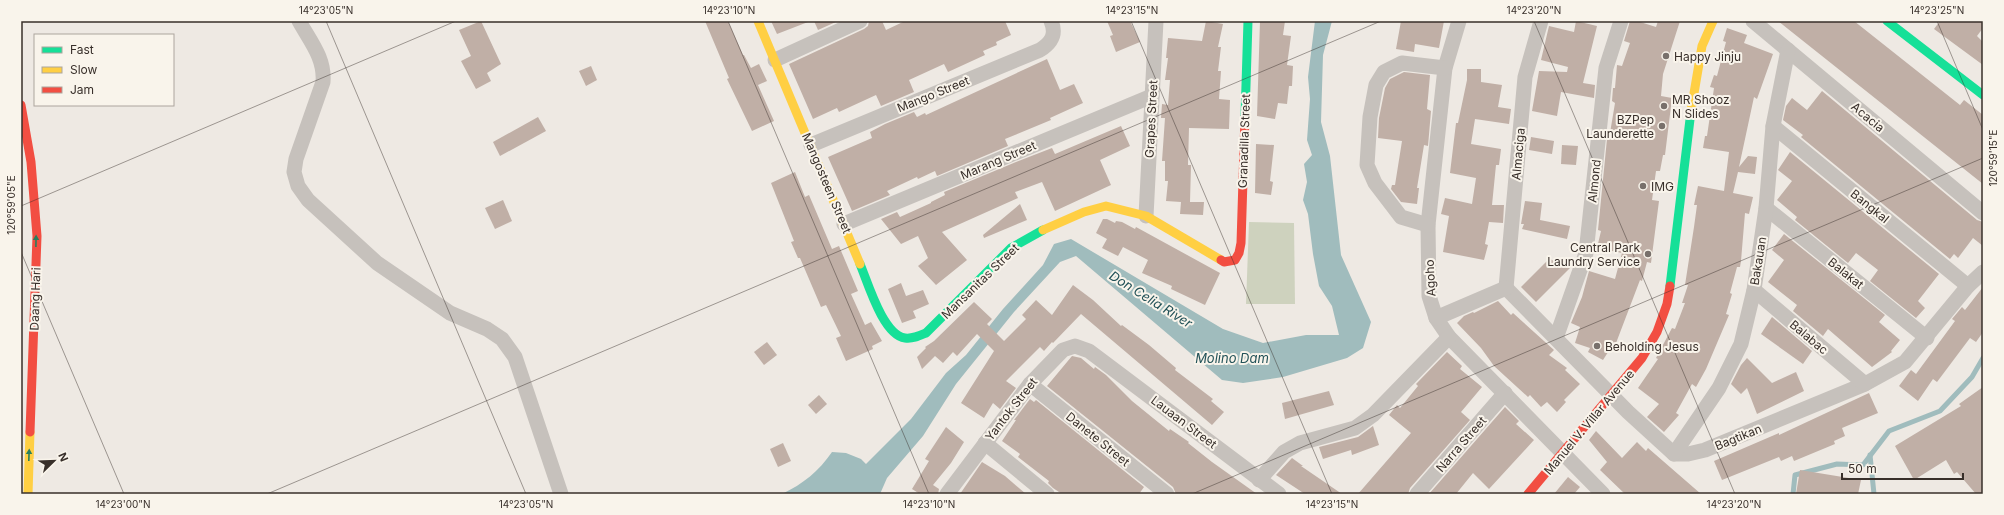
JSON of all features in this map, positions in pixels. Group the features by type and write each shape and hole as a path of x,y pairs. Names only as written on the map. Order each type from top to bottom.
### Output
{"street":[{"path":"299,21 314,46 324,70 323,82 296,159 294,172 298,186 308,200 377,263 450,313 487,330 502,339 515,357 561,494"},
{"name":"Mangosteen Street","path":"758,21 883,319 892,332 902,339"},
{"path":"775,60 860,21"},
{"name":"Mango Street","path":"811,145 1040,50 1052,40 1054,32 1051,21"},
{"name":"Grapes Street","path":"1146,216 1156,21"},
{"name":"Granadilla Street","path":"1235,260 1239,253 1241,243 1248,21"},
{"name":"Agoho","path":"1459,21 1445,68 1428,226 1429,296 1436,318 1449,336 1564,452 1603,494"},
{"name":"Almaciga","path":"1506,288 1525,77 1541,21"},
{"name":"Almond","path":"1556,338 1586,254 1606,68 1621,21"},
{"name":"Manuel V. Villar Avenue","path":"1528,494 1642,358 1658,332 1667,304 1694,87 1702,46 1713,21"},
{"name":"Acacia","path":"1753,21 1983,213"},
{"path":"1887,21 1983,95"},
{"name":"Bakauan","path":"1674,454 1719,388 1740,344 1754,290 1766,208 1773,126 1788,50"},
{"path":"1428,226 1401,217 1375,183 1367,165 1370,117 1376,85 1384,72 1402,63 1445,68"},
{"name":"Marang Street","path":"844,224 1152,96"},
{"name":"Daang Hari","path":"21,105 31,162 37,236 28,494"},
{"name":"Bangkal","path":"1773,126 1968,286"},
{"name":"Mansanitas Street","path":"902,339 915,339 926,333 1011,248 1033,234 1084,212 1106,206 1146,216 1224,262 1235,260"},
{"name":"Balakat","path":"1766,208 1927,338"},
{"name":"Bagtikan","path":"1674,454 1688,454 1705,450 1865,384 1906,362 1968,286 1983,272"},
{"path":"1436,318 1506,288 1612,395 1674,454"},
{"name":"Balabac","path":"1754,290 1865,384"},
{"path":"1259,480 1284,452 1300,443 1355,428 1373,415 1449,336"},
{"name":"Yantok Street","path":"947,494 1030,384 1063,350 1075,346 1089,350"},
{"name":"Lauaan Street","path":"1089,350 1279,494"},
{"name":"Danete Street","path":"1030,384 1167,494"},
{"name":"Narra Street","path":"1417,494 1505,393"},
{"path":"985,443 1040,492"}],"green space":[{"path":"1249,222 1294,223 1295,304 1246,304"}],"water":[{"name":"Molino Dam","path":"1315,21 1332,21 1323,55 1321,122 1330,156 1341,255 1371,322 1363,348 1347,358 1283,377 1243,383 1222,380 1076,256 1060,262 1014,312 956,384 923,436 887,478 880,494 782,494 797,486 810,476 822,465 832,452 846,453 861,459 866,464 911,419 946,373 966,355 1003,309 1043,265 1054,244 1071,239 1223,329 1263,343 1306,335 1339,335 1332,306 1319,286 1308,214 1303,200 1307,182 1304,164 1312,155 1307,140 1310,99 1308,77"}],"building":[{"path":"481,21 501,64 487,73 491,81 476,89 461,61 471,56 459,30"},
{"path":"705,21 728,21 743,55 751,68 759,64 767,81 758,85 774,121 752,131 727,79 729,78"},
{"path":"771,21 808,21 808,22 777,34"},
{"path":"814,21 838,21 818,30"},
{"path":"869,21 882,21 886,30 905,21 1005,21 1011,35 996,42 997,45 983,51 985,55 948,72 944,64 909,80 914,92 907,95 881,106 876,95 839,112 837,108 813,119 789,64 864,29 868,26"},
{"path":"1107,21 1130,21 1140,42 1116,52 1110,36 1113,35"},
{"path":"1206,21 1223,24 1218,47 1221,47 1218,71 1221,71 1219,99 1230,100 1229,129 1189,128 1188,165 1191,165 1190,202 1204,202 1203,215 1180,214 1181,202 1166,201 1168,181 1165,181 1165,161 1162,161 1165,118 1161,118 1162,104 1168,105 1170,80 1165,80 1168,58 1166,58 1168,38 1202,41"},
{"path":"1260,21 1285,21 1283,35 1291,36 1287,65 1293,66 1292,86 1289,86 1287,104 1278,103 1275,119 1257,116"},
{"path":"1401,21 1444,21 1439,48 1415,44 1414,52 1396,49"},
{"path":"1576,21 1597,26 1583,83 1595,85 1594,98 1561,92 1557,116 1532,111 1539,71 1567,72 1568,67 1541,60 1549,26 1574,32"},
{"path":"1630,21 1637,21 1656,27 1658,21 1680,21 1663,74 1661,96 1672,98 1665,155 1663,155 1660,171 1656,171 1652,200 1659,201 1651,263 1647,262 1642,281 1640,280 1613,351 1610,349 1603,360 1588,352 1590,348 1575,343 1580,327 1571,323 1582,297 1589,271 1615,279 1622,253 1597,248 1601,231 1598,230 1607,139 1609,139 1615,103 1612,101 1613,88 1615,88 1617,65 1622,66 1630,43 1624,41"},
{"path":"1778,21 1854,21 1960,105 1964,100 1983,115 1983,184"},
{"path":"1940,21 1983,21 1983,28 1977,36 1983,42 1983,65 1934,29"},
{"path":"1727,28 1747,35 1744,43 1773,54 1757,99 1754,97 1739,167 1748,156 1757,157 1755,174 1738,172 1733,193 1753,197 1749,214 1745,213 1741,261 1740,267 1737,267 1730,293 1732,294 1726,314 1729,315 1706,369 1696,387 1692,384 1676,413 1679,415 1664,432 1647,417 1659,404 1638,388 1658,359 1656,358 1672,328 1675,329 1685,303 1682,303 1688,285 1685,285 1697,205 1694,205 1698,186 1724,191 1729,152 1703,148 1705,136 1707,136 1714,88 1710,87 1714,75 1717,76 1726,42 1723,41"},
{"path":"1047,59 1060,90 1074,84 1083,103 1050,118 1051,120 1005,139 1008,146 937,176 935,171 918,179 917,177 887,191 890,195 852,211 828,157 872,138 870,132 885,124 914,112 917,117 925,113 926,115"},
{"path":"591,66 597,80 586,86 579,71"},
{"path":"1467,69 1481,69 1481,82 1502,85 1498,107 1511,109 1509,124 1475,119 1471,144 1501,149 1499,165 1496,165 1492,205 1504,205 1503,223 1489,222 1485,244 1488,245 1484,260 1443,252 1449,216 1441,214 1445,198 1472,204 1476,178 1450,173 1456,123 1458,123 1467,80"},
{"path":"1404,72 1430,75 1427,109 1431,111 1428,146 1424,145 1417,188 1419,188 1417,204 1401,202 1391,189 1392,185 1395,185 1402,141 1378,138 1379,118 1385,88 1390,79"},
{"path":"1822,91 1977,220 1983,222 1983,246 1973,238 1958,258 1954,254 1950,259 1801,137 1803,135 1783,120 1786,106 1792,98 1807,110"},
{"path":"538,117 546,131 500,156 493,142"},
{"path":"1121,126 1130,146 1100,160 1111,185 1055,211 1042,182 1015,192 1018,198 942,232 967,260 936,285 918,266 928,258 918,236 901,244 881,219 897,212 900,217 931,203 945,195 944,192 1016,162 1052,148 1055,154"},
{"path":"1531,137 1554,141 1552,154 1529,150"},
{"path":"1256,144 1274,145 1270,181 1273,182 1271,195 1255,193"},
{"path":"1562,145 1578,146 1576,165 1561,164"},
{"path":"1790,152 1939,274 1918,301 1925,308 1916,318 1870,281 1878,270 1856,253 1848,263 1795,220 1797,217 1777,200 1792,181 1778,170"},
{"path":"795,172 805,197 809,195 832,249 839,246 858,291 851,294 865,325 871,322 882,341 872,346 873,349 846,361 836,338 841,336 826,305 821,307 800,258 798,258 791,242 794,241 771,183"},
{"path":"503,200 512,221 495,229 485,208"},
{"path":"1525,201 1542,203 1540,220 1570,226 1567,239 1522,229 1524,224 1521,224"},
{"path":"1020,204 1027,220 984,238 983,235"},
{"path":"1103,219 1107,219 1115,223 1116,221 1122,222 1135,229 1136,227 1220,273 1205,305 1171,289 1172,286 1142,273 1148,260 1123,247 1118,256 1102,248 1107,239 1096,233"},
{"path":"1784,234 1885,315 1879,322 1900,340 1891,351 1892,352 1872,367 1828,329 1823,336 1793,311 1797,305 1768,282 1784,260 1772,250"},
{"path":"1549,259 1572,266 1536,302 1521,287"},
{"path":"901,283 906,296 923,290 929,304 913,311 916,318 902,323 888,289"},
{"path":"1073,285 1093,300 1121,326 1122,325 1149,345 1176,368 1175,370 1213,399 1211,401 1224,412 1212,425 1081,314 1053,343 1052,342 1044,351 1040,347 1006,381 1016,388 1000,409 993,403 984,418 961,403 994,351 977,334 957,356 953,352 943,363 935,356 922,369 917,357 926,348 925,347 934,341 974,302 992,319 987,324 1004,341 1026,319 1022,315 1036,300 1052,315"},
{"path":"1983,287 1983,332 1976,342 1970,338 1937,382 1933,379 1918,401 1899,386 1911,370 1916,374 1955,321 1952,319 1962,307 1965,310"},
{"path":"1498,301 1511,315 1513,313 1554,350 1549,355 1567,368 1565,370 1580,384 1564,400 1566,402 1557,412 1547,402 1541,407 1530,395 1528,397 1494,366 1481,348 1457,323 1464,316 1473,312 1474,313"},
{"path":"1772,317 1812,351 1803,364 1761,334"},
{"path":"767,342 777,355 764,365 754,352"},
{"path":"1447,352 1462,366 1460,369 1482,387 1461,412 1470,420 1410,488 1408,494 1358,494 1411,433 1389,415 1397,405 1400,408 1418,386 1416,384"},
{"path":"1072,356 1081,358 1094,369 1095,367 1106,375 1132,401 1169,431 1170,429 1189,442 1188,443 1212,462 1257,494 1176,494 1173,487 1047,386"},
{"path":"1747,358 1772,383 1796,372 1804,391 1757,414 1747,388 1741,394 1731,384 1741,365"},
{"path":"1983,387 1983,494 1976,494 1957,472 1954,474 1946,460 1914,480 1895,446 1961,406 1959,404"},
{"path":"1329,391 1334,405 1285,419 1282,403"},
{"path":"1869,393 1878,413 1842,428 1845,436 1834,441 1835,444 1794,461 1792,456 1781,461 1779,457 1722,480 1714,461 1779,433 1779,435"},
{"path":"819,395 827,404 816,414 808,405"},
{"path":"1030,399 1034,402 1036,400 1144,487 1139,494 1062,494 1053,488 1048,483 1049,481 1018,457 1020,454 1002,441 1016,420 1014,420"},
{"path":"1505,407 1519,421 1516,424 1534,440 1489,489 1473,473 1456,494 1429,494"},
{"path":"1373,426 1379,445 1352,455 1351,450 1323,459 1319,447 1358,437"},
{"path":"946,427 964,442 951,463 933,485 939,489 938,494 920,494 912,489 929,461 925,459"},
{"path":"1596,431 1622,458 1637,442 1646,451 1648,448 1701,494 1625,494 1600,470 1607,462 1589,440"},
{"path":"783,443 791,461 778,467 770,449"},
{"path":"1292,458 1303,466 1301,466 1342,494 1305,494 1276,475"},
{"path":"982,462 1005,476 1026,494 960,494"},
{"path":"1800,470 1861,480 1858,494 1796,494"},
{"path":"1568,477 1580,487 1574,494 1554,494"}],"waterway":[{"path":"1793,494 1795,475 1837,464 1863,465 1889,431 1940,411 1972,377 1983,358"},
{"path":"1870,455 1874,494"}],"traffic: fast":[{"path":"1245,117 1248,21"},
{"path":"1887,21 1983,95"},
{"path":"1670,286 1691,111"},
{"path":"860,264 877,307 890,328 897,335 905,338 913,338 926,333 1011,248 1043,230"}],"traffic: slow":[{"path":"758,21 860,264"},
{"path":"1691,111 1702,46 1713,21"},
{"path":"1043,230 1084,212 1106,206 1146,216 1221,260"},
{"path":"28,494 30,432"}],"traffic: jam":[{"path":"21,105 31,162 37,236 30,432"},
{"path":"1221,260 1224,262 1235,260 1239,253 1241,243 1245,117"},
{"path":"1528,494 1642,358 1657,332 1667,304 1670,286"}],"place":[{"name":"Happy Jinju","path":"1666,56"},
{"name":"MR Shooz N Slides","path":"1664,106"},
{"name":"BZPep Launderette","path":"1662,126"},
{"name":"IMG","path":"1643,186"},
{"name":"Central Park Laundry Service","path":"1648,254"},
{"name":"Beholding Jesus","path":"1597,346"}],"water label":[{"name":"Don Celia River","path":"1151,299"}]}
